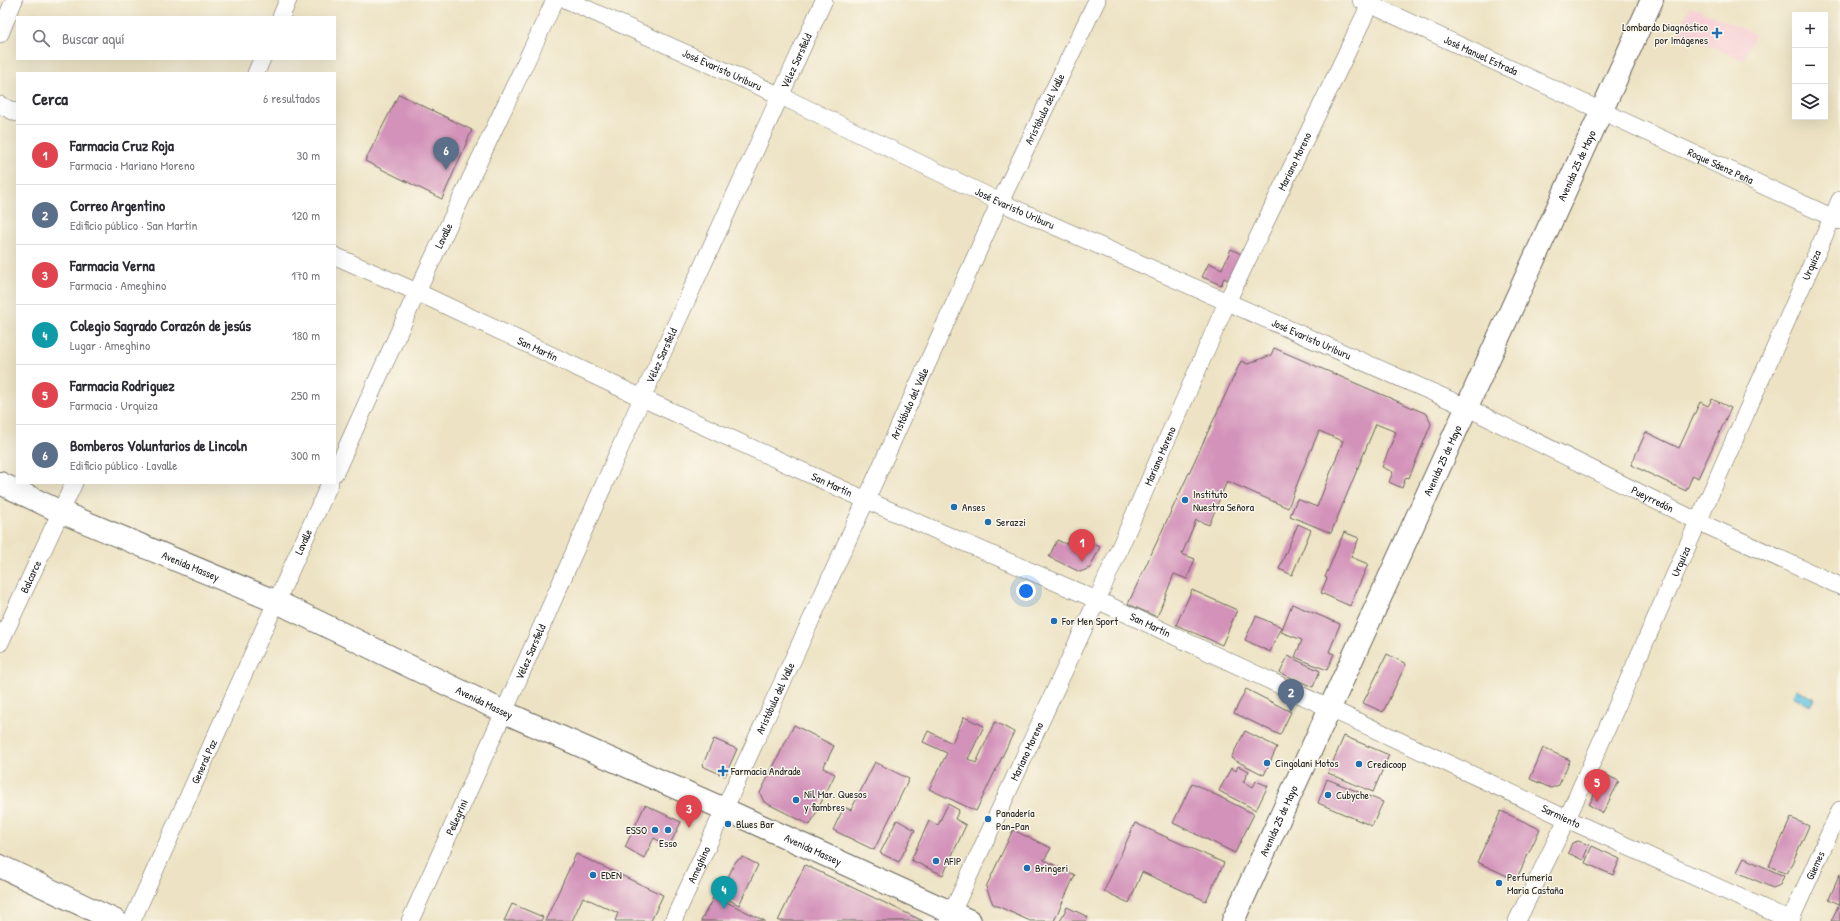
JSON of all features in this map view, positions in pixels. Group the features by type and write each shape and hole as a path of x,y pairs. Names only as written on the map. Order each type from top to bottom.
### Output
{"main road":[{"name":"Avenida 25 de Mayo","path":"1233,921 1652,0"},
{"name":"Avenida Massey","path":"0,483 61,512 276,602 504,712 724,809 956,918"},
{"path":"0,866 116,921"}],"street":[{"path":"0,34 14,0"},
{"path":"281,16 288,0"},
{"name":"Lavalle","path":"336,471 417,292 555,0"},
{"name":"José Evaristo Uriburu","path":"567,0 781,96 1000,202 1466,408"},
{"name":"Vélez Sarsfield","path":"504,712 642,398 824,0"},
{"name":"Aristóbulo del Valle","path":"724,809 866,500 1000,202 1097,0"},
{"name":"José Manuel Estrada","path":"1368,1 1602,110"},
{"name":"Mariano Moreno","path":"956,918 1098,600 1227,302 1368,1"},
{"path":"256,72 262,60"},
{"path":"0,105 16,113"},
{"name":"Roque Sáenz Peña","path":"1602,110 1836,219"},
{"name":"Urquiza","path":"1517,921 1567,819 1697,521 1836,219 1840,200"},
{"name":"San Martín","path":"336,256 417,292 642,398 866,500 1098,600 1331,708"},
{"name":"Pueyrredón","path":"1466,408 1697,521 1840,586"},
{"name":"Balcarce","path":"0,642 74,484"},
{"name":"Lavalle","path":"276,602 330,484"},
{"name":"General Paz","path":"132,921 276,602"},
{"name":"Sarmiento","path":"1331,708 1567,819 1791,921"},
{"name":"Pellegrini","path":"410,921 504,712"},
{"name":"Ameghino","path":"673,921 724,809"},
{"name":"Güemes","path":"1791,921 1840,810"}],"shaded area":[{"name":"Lombardo Diagnóstico por Imágenes","path":"1690,6 1755,34 1743,60 1679,32"}],"water":[{"path":"1796,689 1814,699 1810,706 1793,696"}],"building":[{"path":"399,94 472,130 442,199 365,161"},
{"path":"1231,249 1243,255 1230,281 1224,278 1221,285 1202,277 1209,263 1222,269"},
{"path":"1274,348 1427,414 1431,424 1409,478 1406,477 1402,488 1389,482 1393,472 1382,467 1396,432 1376,424 1331,533 1290,516 1297,499 1317,507 1343,441 1319,431 1288,508 1227,481 1209,525 1196,520 1182,554 1195,559 1187,579 1174,574 1157,617 1128,604 1241,361 1248,364 1271,355"},
{"path":"1712,399 1731,408 1698,478 1693,475 1686,491 1631,465 1646,432 1679,448 1700,402 1708,406"},
{"path":"1298,524 1311,530 1292,575 1279,569"},
{"path":"1344,532 1359,538 1351,557 1368,564 1350,606 1321,593 1327,578 1325,577"},
{"path":"1071,534 1100,547 1090,568 1080,572 1049,557 1057,540 1066,544"},
{"path":"1192,590 1237,610 1222,645 1176,625"},
{"path":"1292,604 1340,624 1329,652 1334,654 1327,670 1295,657 1302,640 1281,632"},
{"path":"1256,616 1281,627 1270,652 1245,640"},
{"path":"1387,654 1406,664 1383,712 1363,703"},
{"path":"1288,656 1320,671 1313,687 1280,673"},
{"path":"1246,689 1291,712 1280,735 1234,713"},
{"path":"964,717 984,726 968,759 976,763 995,722 1014,732 976,811 929,789 947,753 923,742 928,731 952,743"},
{"path":"794,725 834,746 823,768 835,774 810,825 764,802 760,793"},
{"path":"1245,731 1277,747 1264,775 1231,758"},
{"name":"Credicoop","path":"1344,736 1389,755 1373,792 1328,773"},
{"path":"714,739 737,749 725,776 702,766"},
{"path":"1543,748 1570,760 1559,785 1551,788 1530,779"},
{"path":"875,762 909,779 874,850 833,830 844,807 851,810"},
{"path":"1238,766 1249,771 1243,782 1253,787 1256,781 1268,786 1256,810 1219,791 1231,768 1236,771"},
{"path":"1604,774 1619,781 1603,813 1589,805"},
{"path":"1327,779 1383,802 1372,826 1318,803"},
{"path":"1192,783 1254,814 1235,853 1173,823"},
{"path":"948,804 959,810 955,819 966,825 943,875 911,860 929,821 938,825"},
{"name":"ESSO","path":"645,805 681,822 669,846 654,838 644,858 625,847"},
{"path":"1501,811 1540,829 1516,880 1477,862"},
{"path":"1791,818 1809,826 1787,874 1769,866"},
{"path":"897,820 915,830 899,862 880,853"},
{"path":"1135,823 1224,863 1206,901 1142,872 1129,903 1104,891"},
{"name":"Bringeri","path":"1013,830 1051,848 1044,860 1075,875 1054,921 1030,921 993,904 986,887"},
{"path":"1578,841 1589,845 1583,860 1568,853 1572,843"},
{"path":"1592,846 1620,859 1613,875 1585,863"},
{"name":"EDEN","path":"576,854 663,895 651,921 615,921 618,913 583,897 572,921 545,921"},
{"path":"743,857 758,865 739,905 719,895 736,861"},
{"path":"1744,858 1784,876 1780,885 1773,888 1737,872"},
{"path":"805,865 923,921 778,921"},
{"path":"1840,874 1840,921 1831,921 1839,904 1829,899"},
{"path":"714,896 765,921 701,921"},
{"path":"512,904 543,917 541,921 504,921"},
{"path":"1067,907 1088,917 1086,921 1060,921"}],"place":[{"name":"Lombardo Diagnóstico por Imágenes","path":"1717,33"},
{"name":"Bomberos Voluntarios de Lincoln","path":"446,170"},
{"name":"Instituto Nuestra Señora","path":"1185,500"},
{"name":"Anses","path":"954,507"},
{"name":"Serazzi","path":"988,522"},
{"name":"Farmacia Cruz Roja","path":"1082,562"},
{"name":"For Men Sport","path":"1054,621"},
{"name":"Correo Argentino","path":"1291,712"},
{"name":"Cingolani Motos","path":"1267,763"},
{"name":"Credicoop","path":"1359,764"},
{"name":"Farmacia Andrade","path":"723,771"},
{"name":"Cubyche","path":"1328,795"},
{"name":"Nil Mar. Quesos y fiambres","path":"796,800"},
{"name":"Farmacia Rodriguez","path":"1597,802"},
{"name":"Panadería Pan-Pan","path":"988,819"},
{"name":"Blues Bar","path":"728,824"},
{"name":"Farmacia Verna","path":"689,828"},
{"name":"ESSO","path":"655,830"},
{"name":"Esso","path":"668,830"},
{"name":"AFIP","path":"936,861"},
{"name":"Bringeri","path":"1027,868"},
{"name":"EDEN","path":"593,875"},
{"name":"Perfumería Maria Castaña","path":"1499,883"},
{"name":"Colegio Sagrado Corazón de jesús","path":"724,909"}]}
